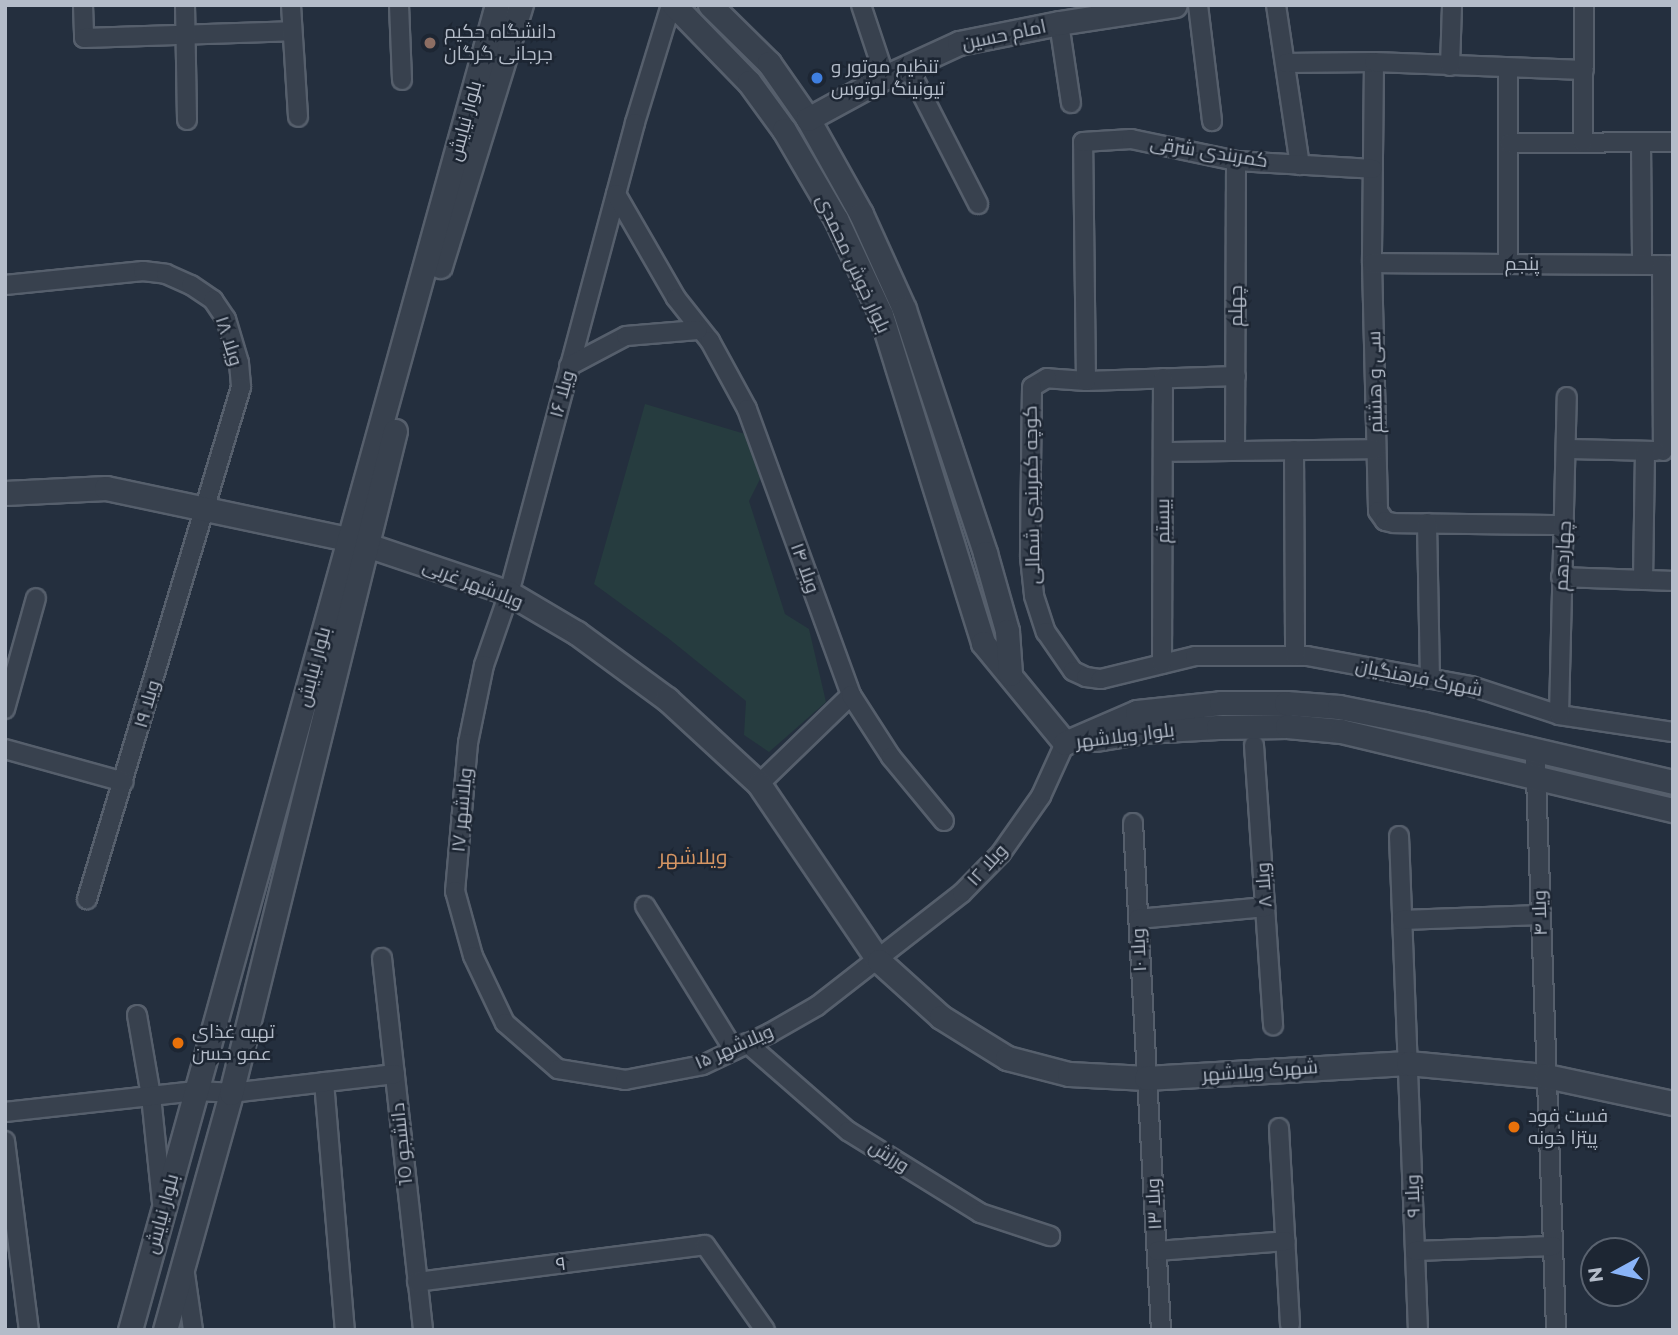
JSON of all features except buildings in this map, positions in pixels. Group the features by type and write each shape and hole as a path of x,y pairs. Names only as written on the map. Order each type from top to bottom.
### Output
{"street":[{"path":"83,5 84,38 291,31"},
{"path":"185,5 187,120"},
{"path":"291,5 298,117"},
{"path":"399,5 402,80"},
{"name":"بلوار نیایش","path":"130,1330 294,737 357,541 416,322 470,137 497,5"},
{"name":"بلوار نیایش","path":"470,137 521,5"},
{"name":"۱۶ ویلا","path":"509,593 616,194 673,5"},
{"name":"بلوار خوش محمدی","path":"673,5 749,82 784,130 836,219 881,315 983,643 1010,674"},
{"name":"بلوار خوش محمدی","path":"710,5 769,63 808,118 861,214 904,309 946,431 1007,631 1010,674"},
{"path":"861,5 885,77"},
{"name":"امام حسین","path":"808,118 885,77 959,43 1117,10 1175,5"},
{"path":"1198,5 1212,121"},
{"name":"کمربندی شرقی","path":"1086,381 1083,142 1131,139 1236,160 1300,165 1276,5"},
{"path":"1450,66 1452,5"},
{"path":"1583,143 1584,5"},
{"path":"1059,23 1071,103"},
{"path":"1286,63 1374,62 1584,71"},
{"name":"سی و هشتم","path":"1374,62 1372,263 1377,503 1381,517 1394,523 1564,524"},
{"path":"908,66 978,204"},
{"path":"1508,69 1508,264"},
{"path":"1641,142 1642,265"},
{"path":"1509,143 1673,142"},
{"name":"چهلم","path":"1235,451 1236,160"},
{"path":"1300,165 1373,169"},
{"name":"۱۴ ویلا","path":"616,194 676,298 698,330 710,341 747,409 851,695 891,757 944,821"},
{"name":"پنجم","path":"1372,263 1667,265"},
{"path":"1643,580 1660,451 1667,265"},
{"name":"ویلا ۱۸","path":"5,285 143,271 166,274 191,285 213,300 226,319 234,342 242,387 204,509"},
{"path":"569,366 626,336 698,330"},
{"name":"کوچه کمربندی شمالی","path":"1162,664 1116,677 1086,677 1064,661 1046,632 1034,596 1030,557 1030,393 1039,381 1047,378 1086,381 1236,376"},
{"name":"بیستم","path":"1162,664 1163,378"},
{"name":"چهاردهم","path":"1559,715 1561,577 1568,449 1567,397"},
{"path":"921,439 932,431 946,431"},
{"path":"1163,452 1376,449"},
{"path":"1568,449 1660,451"},
{"path":"1293,450 1295,656"},
{"name":"ویلاشهر غربی","path":"5,493 106,488 357,541 509,593 577,633 667,699 759,784 879,961"},
{"name":"۱۹ ویلا","path":"87,899 204,509"},
{"path":"1427,523 1430,679"},
{"name":"بلوار نیایش","path":"165,1330 231,1093 316,745 357,541"},
{"path":"1561,577 1673,581"},
{"name":"ویلاشهر ۱۷","path":"505,1023 473,956 456,891 468,743 484,665 509,593"},
{"path":"5,709 36,598"},
{"name":"شهرک فرهنگیان","path":"1162,664 1195,656 1295,656 1471,686 1559,715 1673,732"},
{"path":"1010,674 1065,743"},
{"path":"759,784 851,695"},
{"name":"بلوار ویلاشهر","path":"1065,743 1137,712 1221,703 1286,702 1351,710 1673,782"},
{"name":"بلوار ویلاشهر","path":"1065,743 1144,731 1287,726 1341,731 1673,810"},
{"path":"294,737 316,745"},
{"name":"ویلا ۱۲","path":"879,961 962,893 1001,853 1041,796 1065,743"},
{"name":"ویلا ۸","path":"1254,746 1273,1025"},
{"path":"5,749 124,782"},
{"name":"۴ ویلا","path":"1535,750 1556,1328"},
{"name":"۱۰ ویلا","path":"1133,822 1146,1078"},
{"name":"۹ ویلا","path":"1399,836 1418,1330"},
{"name":"ورزش","path":"645,906 740,1047 859,1138 980,1213 1051,1236"},
{"path":"1138,919 1265,906"},
{"path":"1402,920 1540,915"},
{"path":"242,926 270,934"},
{"name":"دانشجو 10","path":"382,958 423,1330"},
{"name":"ویلاشهر ۱۵","path":"505,1023 558,1069 625,1080 703,1065 817,1006 879,961"},
{"name":"شهرک ویلاشهر","path":"879,961 941,1017 1007,1058 1069,1074 1146,1078 1408,1063 1546,1076 1673,1103"},
{"path":"137,1015 151,1096 163,1212"},
{"path":"5,1112 196,1091 231,1093 395,1074"},
{"name":"۱۳ ویلا","path":"1146,1078 1161,1330"},
{"path":"324,1082 345,1330"},
{"path":"1279,1128 1290,1325"},
{"path":"5,1141 29,1330"},
{"path":"1157,1251 1286,1241"},
{"name":"۹","path":"417,1282 705,1245 765,1330"},
{"path":"1415,1251 1553,1246"},
{"path":"184,1262 193,1330"}],"green space":[{"path":"645,404 755,437 761,477 749,501 785,614 809,629 826,702 769,752 744,735 746,701 668,638 594,584"}],"place":[{"name":"دانشگاه حکیم جرجانی گرگان","path":"430,43"},
{"name":"تنظیم موتور و تیونینگ لوتوس","path":"817,78"},
{"name":"تهیه غذای عمو حسن","path":"178,1043"},
{"name":"فست فود پیتزا خونه","path":"1514,1127"}],"district":[{"name":"ویلاشهر","path":"693,857"}]}
